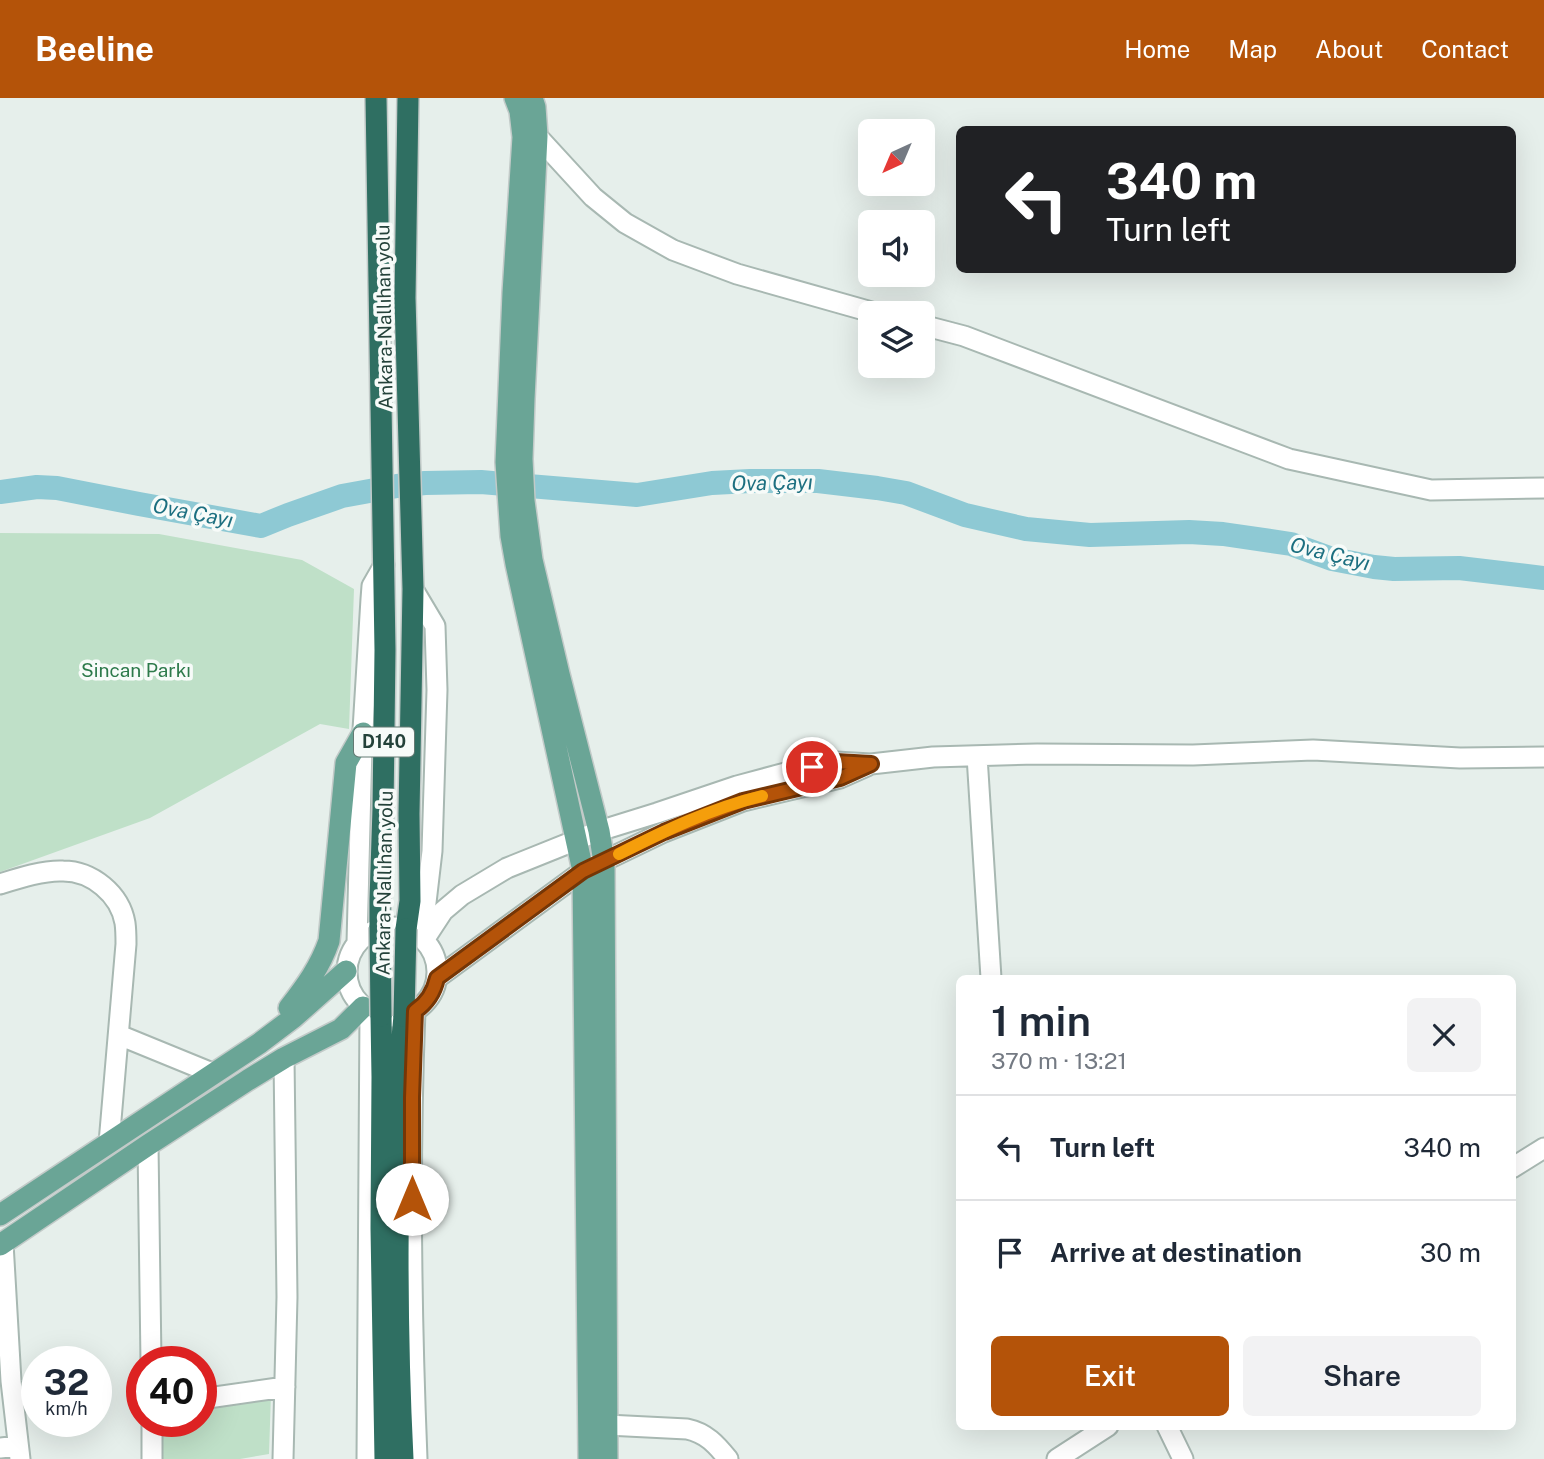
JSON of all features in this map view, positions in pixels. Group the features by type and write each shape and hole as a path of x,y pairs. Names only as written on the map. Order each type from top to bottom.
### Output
{"highway":[{"name":"Ankara-Nallıhan yolu","path":"376,98 385,664 380,927 371,1012 382,1034 381,1228 385,1459"},
{"name":"Ankara-Nallıhan yolu","path":"403,1459 397,1229 400,1092 417,936 410,901 409,814 413,589 404,298 408,98"},
{"path":"380,900 388,909 397,911 410,901"}],"main road":[{"path":"515,98 520,111 523,137 506,462 511,536 583,871 589,1459"},
{"path":"532,98 537,136 524,399 524,501 534,569 599,831 604,862 607,1459"},
{"path":"260,1043 306,986 326,949 346,763 363,733"},
{"path":"0,1215 260,1043 346,971"},
{"path":"2,1244 148,1144 284,1058 371,1012"}],"street":[{"path":"537,136 593,197 625,223 673,250 737,274 858,308"},
{"path":"935,328 964,336 1289,459 1431,490 1544,488"},
{"path":"357,943 363,733 371,599 372,586 384,561"},
{"path":"413,589 435,626 437,690 432,850 417,936"},
{"path":"417,936 462,895 507,868 576,839 737,786 836,762 871,764 977,755 1193,755 1313,750 1460,758 1544,757"},
{"path":"977,755 991,975"},
{"path":"437,978 583,871 664,832 743,801 840,778 871,764"},
{"path":"0,884 21,877 61,870 75,872 89,877 107,889 118,903 125,920 126,944 108,1143"},
{"path":"384,927 401,927 416,933 417,936 429,946 436,961 437,978 432,994 427,1001 401,1017 380,1016 371,1012 351,991 346,971 351,951 369,932 384,927"},
{"path":"367,1459 371,1012"},
{"path":"409,1013 412,1098 411,1326 417,1459"},
{"path":"119,1035 212,1073"},
{"path":"283,1459 287,1297 284,1058"},
{"path":"148,1144 151,1346"},
{"path":"1516,1166 1544,1148"},
{"path":"2,1244 6,1383 13,1451"},
{"path":"217,1397 285,1387"},
{"path":"607,1425 696,1431 711,1440 728,1459"},
{"path":"1057,1459 1102,1430"},
{"path":"1169,1430 1183,1459"},
{"path":"152,1437 152,1459"}],"green space":[{"name":"Sincan Parkı","path":"0,533 159,534 302,560 354,589 349,729 320,724 150,818 0,872"},
{"path":"271,1394 269,1454 240,1459 161,1459 161,1437 217,1437 217,1402"}],"waterway":[{"name":"Ova Çayı","path":"0,492 37,487 57,488 261,526 342,496 425,483 481,482 637,495 712,483 818,481 906,493 965,515 1026,529 1090,535 1189,532 1223,534 1291,544 1332,559 1374,567 1459,568 1544,578"}],"slow traffic":[{"path":"619,854 664,832 762,796"}],"route":[{"path":"412,1199 415,1011 432,994 437,978 583,871 664,832 743,801 840,778 871,764 836,762 812,767"}]}
